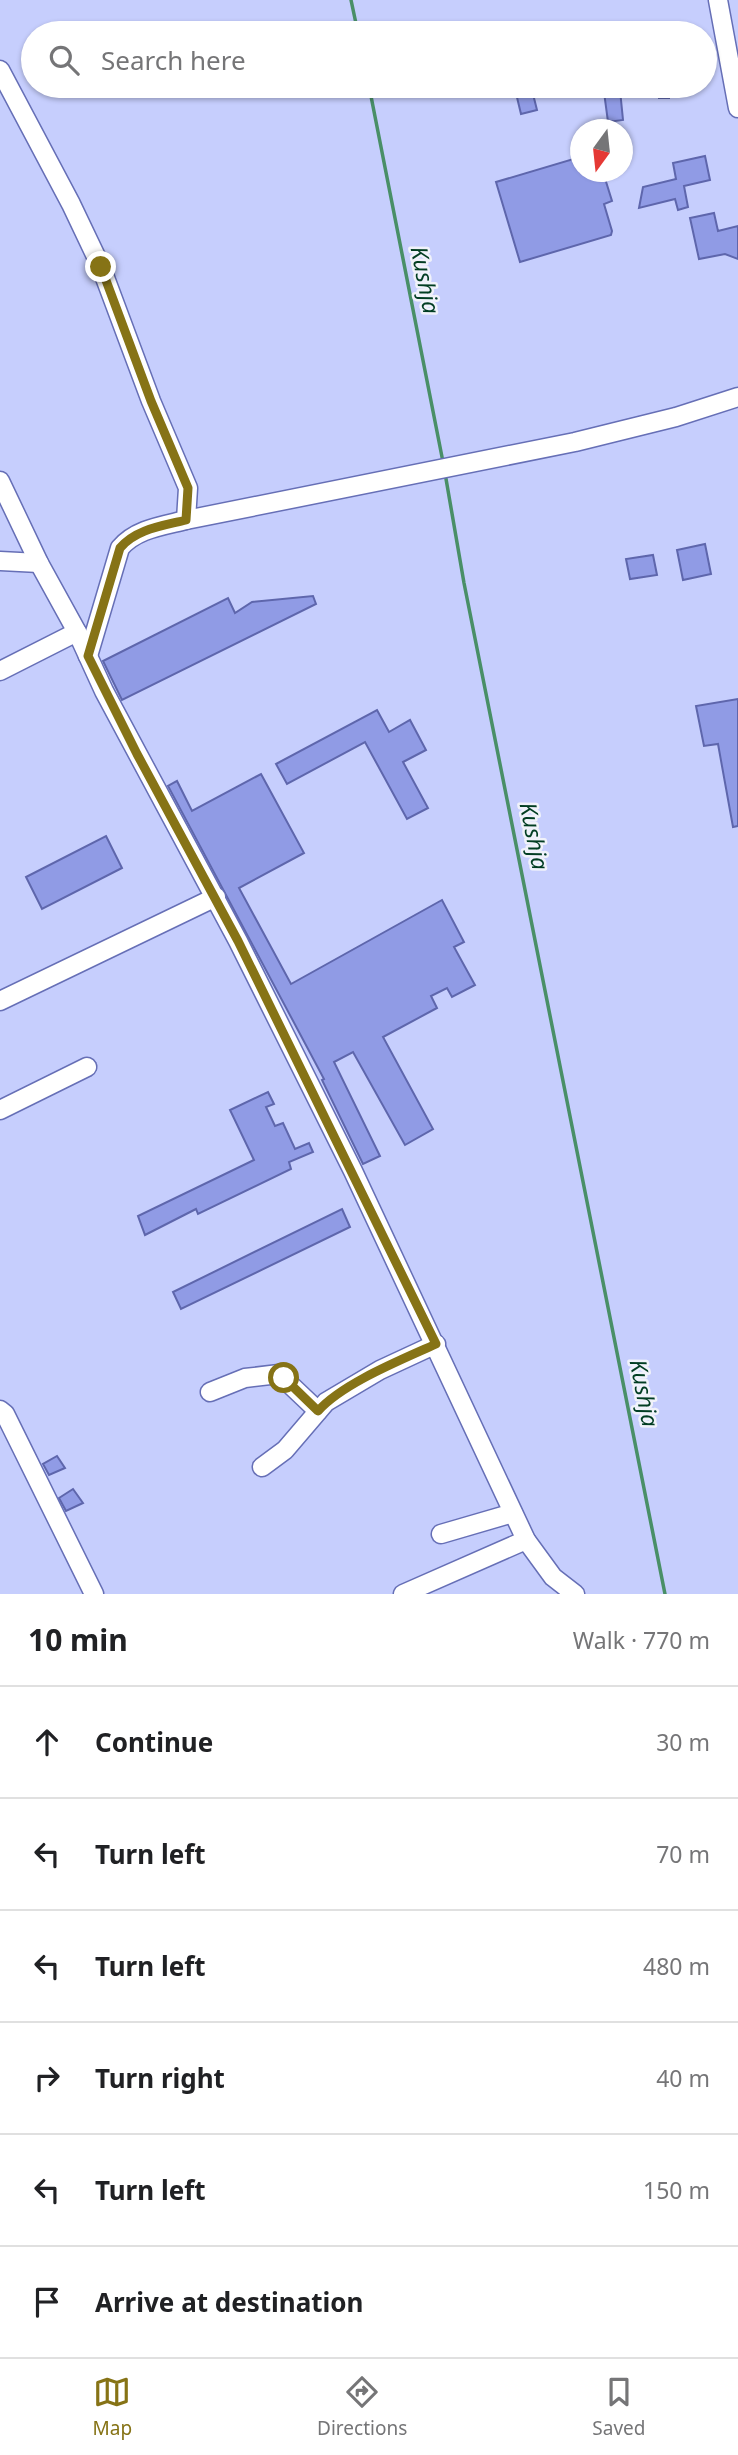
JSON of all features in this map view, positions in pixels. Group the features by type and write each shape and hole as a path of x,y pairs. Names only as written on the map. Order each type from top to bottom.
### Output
{"street":[{"path":"718,0 738,108"},
{"path":"0,70 101,267 165,436 188,488 212,515"},
{"path":"88,656 120,548 127,539 141,531 575,442 676,417 738,397"},
{"path":"0,481 131,743 216,897 353,1171 526,1540 553,1577 575,1594"},
{"path":"186,520 188,488"},
{"path":"0,562 39,563"},
{"path":"0,671 77,632"},
{"path":"0,1001 216,897"},
{"path":"0,1110 87,1067"},
{"path":"262,1467 285,1450 326,1402 380,1370 436,1344"},
{"path":"210,1392 245,1378 279,1374 318,1411"},
{"path":"0,1410 5,1415 94,1594"},
{"path":"441,1534 513,1513"},
{"path":"402,1594 526,1540"}],"building":[{"path":"517,98 534,98 537,110 521,114"},
{"path":"605,98 621,98 623,119 608,119"},
{"path":"705,156 710,180 684,186 688,207 678,210 675,199 639,208 643,187 676,179 673,163"},
{"path":"570,160 570,182 606,182 612,201 604,204 611,235 520,262 496,182"},
{"path":"714,213 718,231 738,226 738,259 725,254 699,259 690,218"},
{"path":"705,544 711,574 683,580 677,550"},
{"path":"653,555 657,575 630,579 626,559"},
{"path":"313,596 316,604 122,700 103,661 228,598 235,613 252,602"},
{"path":"738,699 738,826 733,827 718,744 704,746 696,706"},
{"path":"377,710 389,732 410,720 426,750 403,762 428,808 407,819 365,742 287,784 276,764"},
{"path":"261,774 304,853 239,888 291,984 442,900 464,942 454,947 475,985 452,997 447,988 431,996 437,1008 383,1037 433,1129 405,1145 353,1052 334,1062 380,1156 363,1164 322,1080 324,1079 168,786 177,781 192,811"},
{"path":"106,836 122,868 42,909 26,877"},
{"path":"268,1092 274,1104 266,1107 275,1126 283,1123 295,1149 309,1143 313,1152 289,1162 291,1169 198,1214 196,1209 145,1235 138,1216 254,1160 230,1110"},
{"path":"342,1209 350,1227 181,1309 173,1292"},
{"path":"57,1456 65,1468 49,1475 43,1464"},
{"path":"73,1489 83,1503 66,1511 59,1498"}],"waterway":[{"name":"Kushja","path":"351,0 355,21"},
{"name":"Kushja","path":"371,98 443,462"},
{"name":"Kushja","path":"445,473 464,583 665,1594"}],"route":[{"path":"101,267 151,401 188,488 186,520 141,531 127,539 120,548 88,656 137,754 216,897 436,1344 380,1370 326,1402 318,1411 284,1378"}]}
